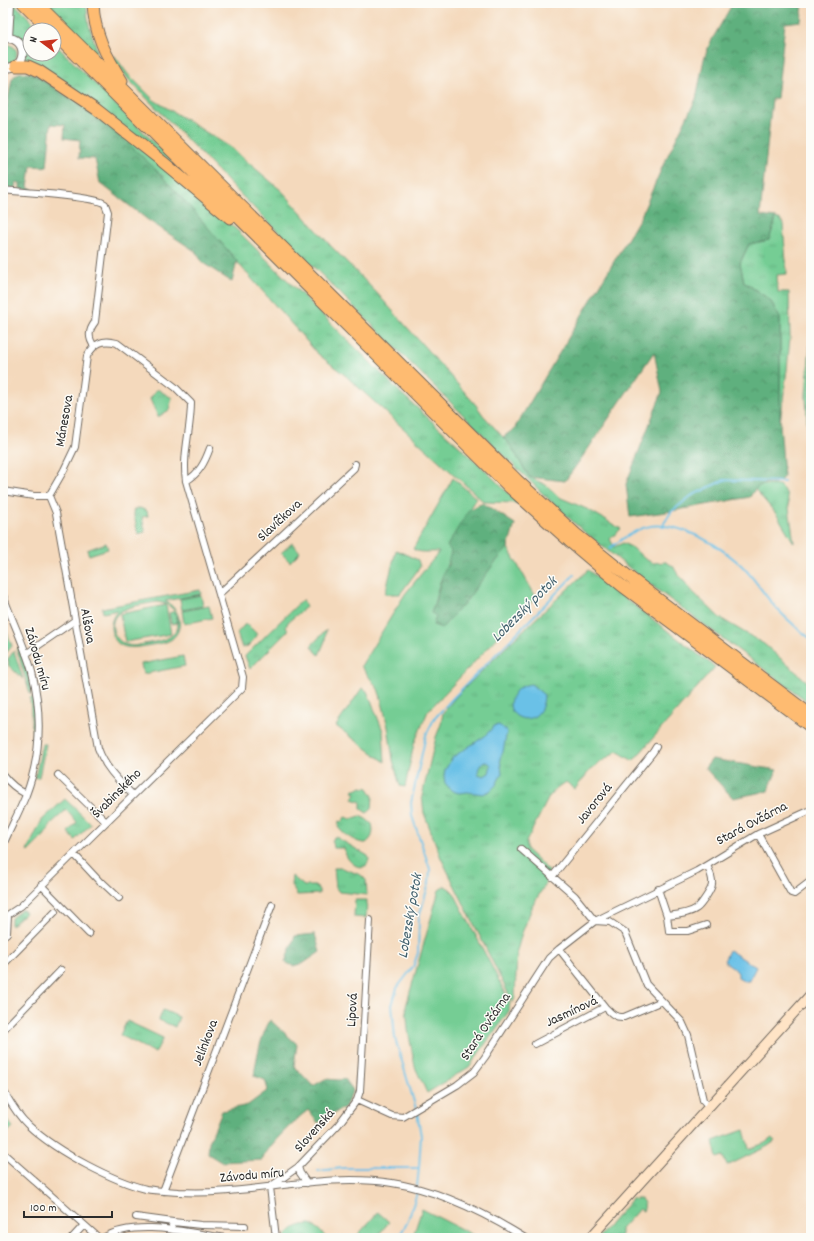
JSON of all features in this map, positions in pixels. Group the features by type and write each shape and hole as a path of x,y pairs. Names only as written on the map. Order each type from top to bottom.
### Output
{"highway":[{"path":"23,3 42,22"},
{"path":"37,3 517,480 576,534 632,580 811,715"},
{"path":"93,3 93,13 99,35 108,58 134,99"},
{"path":"62,42 505,482 569,541 621,585 811,727"},
{"path":"16,66 28,66 39,71 96,109 270,249"}],"main road":[{"path":"590,1238 811,994"}],"street":[{"path":"3,68 16,66 22,57 22,49 19,42 6,38 10,3"},
{"path":"3,190 87,198 103,201 108,208 101,274 94,322 90,328 90,341 94,346 103,341 117,343 175,387 191,403 191,418 184,462 186,481 219,594"},
{"name":"Mánesova","path":"49,496 75,447 87,356 94,346"},
{"path":"186,481 199,471 210,448"},
{"name":"Slavíčkova","path":"219,594 354,468 355,464"},
{"path":"3,491 34,496 49,496"},
{"name":"Alšova","path":"49,496 56,514 98,748 102,760 133,795"},
{"name":"Švabinského","path":"5,916 21,906 242,688 243,677 219,594"},
{"name":"Závodu míru","path":"3,595 32,672 39,715 35,765 26,794 3,845"},
{"path":"26,654 74,621"},
{"name":"Javorová","path":"552,877 656,747"},
{"path":"58,774 106,822"},
{"path":"3,775 9,783 26,794"},
{"name":"Stará Ovčárna","path":"357,1100 392,1116 402,1117 457,1085 474,1072 486,1057 549,958 595,921 707,865 758,834 811,810"},
{"path":"758,834 791,893 794,894 811,881"},
{"path":"521,849 575,896 595,921 610,922 625,932 646,984 682,1022 688,1035 703,1100 708,1107"},
{"path":"74,854 100,882 119,898"},
{"path":"666,916 683,913 698,908 706,897 712,884 707,865"},
{"path":"41,886 89,934"},
{"path":"658,889 669,931 688,931 706,924"},
{"name":"Jelínkova","path":"163,1191 272,905"},
{"path":"3,965 54,912"},
{"path":"3,936 7,932 5,916"},
{"name":"Lipová","path":"357,1100 360,1091 370,920"},
{"path":"559,949 605,1007"},
{"path":"3,1030 61,970"},
{"name":"Jasmínová","path":"535,1044 605,1007 612,1014 618,1017 624,1017 662,1001"},
{"name":"Závodu míru","path":"3,1090 15,1110 27,1124 60,1151 127,1184 148,1190 195,1193 335,1181 372,1181 392,1183 411,1186 439,1194 467,1206 525,1238"},
{"name":"Slovenská","path":"270,1187 298,1167 338,1125 357,1100"},
{"path":"3,1153 99,1238"},
{"path":"298,1167 307,1183"},
{"path":"270,1187 276,1238"},
{"path":"136,1217 201,1225 245,1226"},
{"path":"171,1230 173,1222"},
{"path":"72,1238 84,1225"},
{"path":"103,1238 125,1229 137,1228 171,1230 226,1238"}],"green space":[{"path":"14,3 33,22 22,22 22,48 20,41 13,33 11,25"},
{"path":"44,3 86,3 89,25 97,50 96,54 94,53"},
{"path":"733,3 803,3 801,21 785,23 777,98 772,99 760,216 776,218 769,240 749,244 740,263 744,282 770,300 780,318 780,423 784,476 780,481 762,484 750,497 630,517 626,484 662,392 654,352 565,481 529,477 511,446 503,437 514,429 641,216 664,163 696,99 704,59 710,43"},
{"path":"7,44 12,46 17,52 15,59 8,63 3,62 3,45"},
{"path":"62,51 191,179 85,99 32,62 62,62"},
{"path":"114,55 127,73 154,100 230,147 283,192 330,245 375,291 476,405 511,446 529,477 546,485 559,497 589,510 621,529 610,539 614,547 623,543 633,548 645,559 653,563 666,562 673,566 693,592 720,618 764,644 811,685 811,704 648,583 582,530 543,494 248,202 129,80 114,60"},
{"path":"30,71 107,121 238,231 403,395 483,468 518,503 484,502 346,376 318,354 155,169 110,131 29,73"},
{"path":"22,72 28,73 43,80 98,120 134,149 156,170 187,203 237,261 232,282 203,263 195,251 148,220 100,183 95,159 79,158 80,140 64,138 65,125 51,124 47,167 31,166 28,188 33,189 20,189 20,183 16,182 15,189 3,188 3,141 6,110 12,79 16,74"},
{"path":"776,218 781,220 783,224 787,274 777,275 778,292 789,292 790,337 780,423 780,318 770,300 744,282 740,263 749,244 769,240"},
{"path":"811,331 811,478 806,395"},
{"path":"157,389 172,398 169,410 158,417 150,399"},
{"path":"453,478 476,498 447,546 451,551 431,613 436,616 433,625 442,628 460,607 461,608 493,565 508,548 536,597 428,711 414,744 405,787 400,786 393,760 388,727 378,689 361,666 405,594 439,552 422,552 413,549"},
{"path":"760,485 779,485 787,494 794,543 777,515 754,488"},
{"path":"483,503 515,524 508,548 493,565 461,608 442,628 433,625 431,613 443,573 449,563 447,546 468,510"},
{"path":"140,508 147,511 148,516 142,517 145,532 138,534 133,510"},
{"path":"106,543 108,549 89,555 87,550"},
{"path":"292,543 300,552 290,562 281,553"},
{"path":"396,550 418,560 420,567 400,594 385,594"},
{"path":"588,570 715,667 633,761 617,751 591,769 575,789 566,782 549,797 526,842 526,849 550,872 549,878 533,905 522,933 517,951 515,997 513,1003 441,858 424,813 422,796 443,713 454,699 512,641"},
{"path":"200,590 201,594 165,601 174,608 179,618 179,629 172,639 159,644 133,648 123,646 114,639 111,623 118,610 103,613 102,608","holes":["157,602 167,604 175,611 169,613 171,624 177,623 175,613 178,627 176,631 167,638 133,646 124,644 115,635 113,624 119,613 142,604"]},
{"path":"201,595 203,606 182,610 180,599"},
{"path":"303,599 306,607 288,622 286,627 288,631 250,669 245,656"},
{"path":"166,605 171,634 125,642 120,614"},
{"path":"209,606 212,618 184,624 182,611"},
{"path":"3,622 12,646 3,657"},
{"path":"246,623 257,636 248,646 242,648 237,633"},
{"path":"326,630 325,641 319,655 311,646"},
{"path":"19,647 30,678 32,690 31,694 17,650"},
{"path":"14,651 23,679 8,665 9,661 7,660"},
{"path":"183,656 185,666 143,674 141,664"},
{"path":"362,688 367,691 383,731 385,762 336,726"},
{"path":"33,697 36,737 33,747 30,698"},
{"path":"42,744 46,744 39,777 35,778"},
{"path":"712,759 777,770 768,791 733,798 705,768"},
{"path":"361,787 368,788 373,796 372,809 367,813 361,809 361,802 353,799 356,793 353,792 354,790"},
{"path":"65,799 91,824 75,840 68,832 77,822 66,810 53,822 44,836 28,852 27,851 42,820"},
{"path":"360,816 372,824 372,835 366,843 350,838 338,827 339,821 342,822 345,817 351,819"},
{"path":"334,837 368,856 369,859 367,865 361,868 357,866 348,858 344,848 334,848 332,842"},
{"path":"334,868 342,868 361,875 366,880 367,895 339,892 336,888"},
{"path":"292,876 304,886 316,886 319,890 319,894 297,895 291,885"},
{"path":"445,886 454,893 510,1002 509,1011 469,1067 427,1093 415,1067 408,1030 406,1006 439,890"},
{"path":"355,900 367,900 366,918 354,917"},
{"path":"22,909 25,913 11,926 11,918"},
{"path":"315,934 320,952 304,963 293,966 285,962 295,936"},
{"path":"163,1010 179,1017 175,1027 159,1020"},
{"path":"270,1020 297,1044 294,1066 313,1086 325,1079 345,1079 353,1090 345,1107 318,1123 308,1110 276,1140 262,1160 221,1162 208,1154 209,1142 222,1111 248,1105 268,1090 265,1080 254,1076 259,1047"},
{"path":"127,1021 163,1038 155,1053 120,1035"},
{"path":"3,1116 13,1127 3,1137"},
{"path":"744,1130 749,1149 765,1143 772,1138 775,1141 768,1146 727,1166 723,1156 717,1158 713,1141"},
{"path":"633,1198 636,1201 636,1199 642,1200 644,1205 643,1211 639,1209 621,1229 621,1235 619,1238 598,1238"},
{"path":"422,1209 475,1236 473,1238 409,1238 414,1233"},
{"path":"378,1212 389,1222 376,1238 355,1238"},
{"path":"310,1224 316,1227 327,1238 284,1238 296,1228 302,1225"}],"water":[{"path":"531,684 544,695 542,707 536,715 529,718 522,718 515,715 511,709 510,701 518,689"},
{"path":"499,725 507,731 503,752 500,758 502,773 496,785 490,791 483,794 467,792 459,793 452,791 445,783 444,776 445,770 453,757 485,736 494,726","holes":["485,762 491,765 489,773 484,776 478,774 481,765"]},
{"path":"729,950 756,967 749,981 745,981 738,977 738,973 734,968 724,961"}],"waterway":[{"path":"663,525 671,512 691,496 724,480 784,482"},
{"name":"Lobezský potok","path":"610,548 629,534 647,527 656,526 676,528 702,538 716,545 740,564 777,609 811,639"},
{"name":"Lobezský potok","path":"398,1238 407,1223 416,1196 421,1136 417,1112 395,1038 392,1005 397,988 413,967 418,953 419,917 429,883 430,869 412,816 411,803 426,735 434,719 453,698 574,575"},
{"path":"318,1171 342,1168 419,1168"}]}
